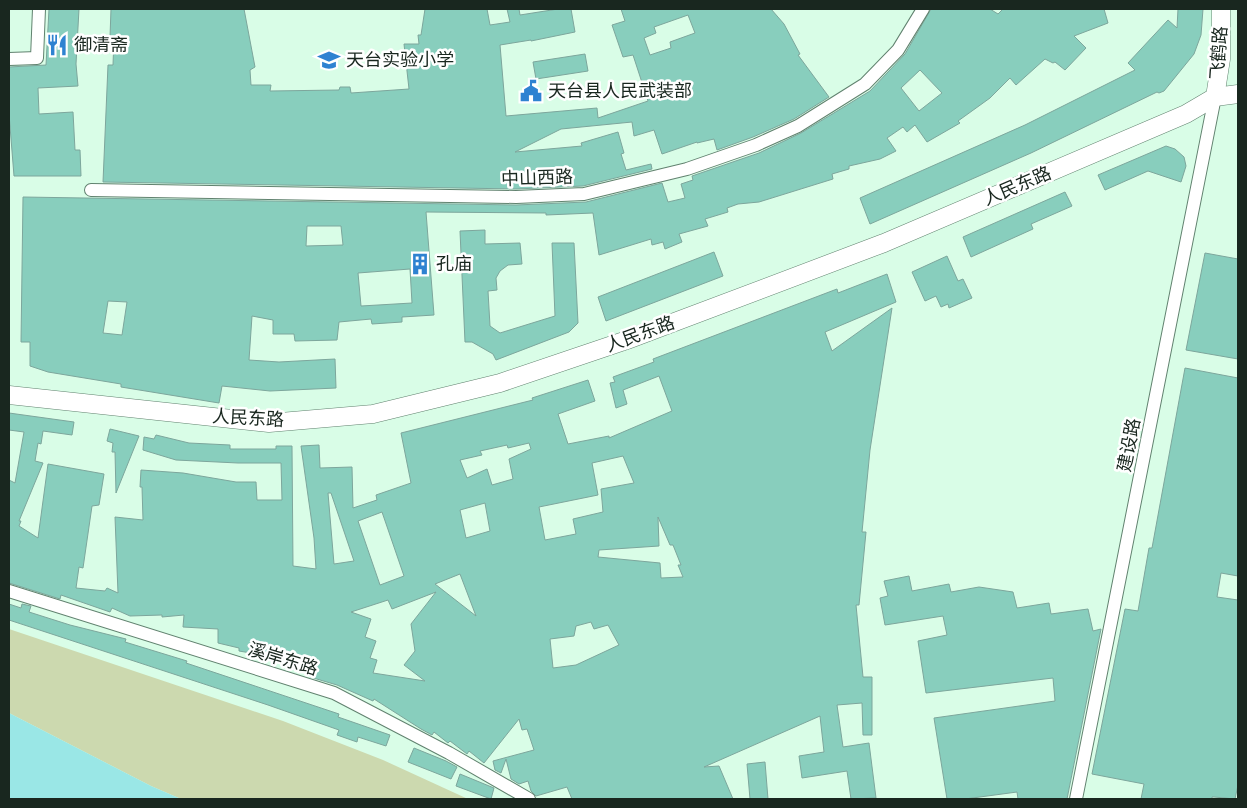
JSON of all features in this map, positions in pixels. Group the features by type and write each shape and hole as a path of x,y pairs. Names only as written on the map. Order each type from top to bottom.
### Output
{"main road":[{"name":"飞鹤路","path":"1215,97 1221,59 1221,9"},
{"name":"人民东路","path":"9,395 269,423 373,414 500,383 627,340 884,243 1186,114 1215,97 1238,94"}],"street":[{"path":"9,59 37,58 39,9"},
{"name":"中山西路","path":"90,190 516,197 584,194 686,169 756,145 798,126 865,84 898,50 923,9"},
{"name":"建设路","path":"1076,799 1215,97"},
{"name":"溪岸东路","path":"9,591 334,693 529,799"}],"green space":[{"path":"9,629 283,721 383,760 468,799 181,799 151,786 9,713"}],"water":[{"path":"9,713 151,786 181,799 9,799"}],"building":[{"path":"49,9 79,9 76,64 78,86 38,88 39,114 73,112 75,150 80,150 81,176 14,176 9,114 9,67 46,65"},
{"path":"111,9 244,9 255,67 250,70 251,85 271,85 270,91 339,90 340,87 350,87 351,93 409,89 404,44 419,44 418,35 421,35 425,9 487,9 490,25 510,22 507,9 519,9 520,15 558,9 571,9 575,32 500,45 506,116 597,108 598,118 648,101 633,55 623,57 612,25 625,21 621,9 771,9 784,24 800,54 798,55 829,97 794,119 717,150 714,139 697,142 662,154 654,130 634,136 632,122 561,129 515,152 582,146 581,143 618,132 624,153 621,154 626,170 651,164 652,169 583,186 516,189 103,182 108,65 113,65 114,37 110,37","holes":["688,15 695,33 670,42 671,48 650,55 644,38 656,33 654,27"]},
{"path":"931,9 990,9 998,14 1003,9 1104,9 1108,23 1074,36 1086,48 1065,70 1055,62 1053,63 1045,59 1016,85 1010,78 990,98 958,121 960,123 927,142 915,125 907,132 903,127 887,138 896,151 880,159 849,166 849,169 832,174 833,179 759,202 738,204 727,208 728,212 705,219 708,226 679,234 682,242 665,249 663,242 652,245 651,239 599,255 593,213 546,215 546,213 426,212 434,315 402,317 402,322 372,324 371,319 339,322 337,340 295,341 294,334 273,334 273,320 252,316 249,360 279,362 335,359 336,388 270,391 222,386 219,403 121,387 121,384 48,372 30,366 30,342 21,342 23,197 516,205 586,202 662,183 668,202 685,198 681,184 693,180 692,176 759,153 801,133 870,91 905,54","holes":["920,70 942,93 919,111 901,88","307,226 341,226 343,245 306,246","410,269 412,303 361,306 358,273","108,301 127,302 122,335 103,333"]},
{"path":"1178,9 1203,9 1201,35 1194,54 1164,91 1157,92 1031,153 870,224 860,198 1025,125 1135,70 1128,63 1168,20 1177,28"},
{"path":"585,54 588,71 536,79 533,62"},
{"path":"1166,146 1175,149 1184,157 1186,166 1181,182 1148,171 1105,190 1098,175"},
{"path":"1065,192 1072,206 1031,224 1033,229 971,257 963,237"},
{"path":"485,230 485,244 520,243 522,264 508,265 500,271 496,278 497,290 488,291 490,326 500,333 555,316 552,243 574,243 578,323 569,332 496,360 493,354 472,342 465,342 460,231"},
{"path":"714,252 723,276 606,321 598,297"},
{"path":"1205,253 1238,259 1238,359 1186,350"},
{"path":"947,256 958,281 963,279 972,298 949,308 948,304 941,307 936,296 925,301 912,272"},
{"path":"887,274 896,302 825,332 832,351 892,308 870,450 862,532 866,532 859,605 856,605 863,677 872,677 872,735 863,735 862,703 837,705 843,747 869,743 876,798 851,799 847,771 802,778 799,756 824,752 820,716 704,767 719,766 733,799 572,799 567,787 536,796 531,791 528,781 519,784 511,779 506,759 501,773 495,770 493,761 534,750 527,729 522,730 519,719 484,763 469,751 467,754 434,732 432,735 421,729 374,699 373,701 337,685 310,677 315,664 239,651 239,648 218,643 218,629 183,627 184,615 162,617 162,615 130,616 112,608 110,612 61,595 60,599 9,583 9,480 15,483 24,432 9,430 9,413 74,422 72,435 43,431 41,444 38,443 35,461 43,463 19,521 21,521 19,526 38,538 48,464 104,474 99,505 92,506 83,568 79,567 76,588 105,591 107,588 118,593 115,517 143,520 142,487 140,487 141,470 183,473 236,482 256,482 257,500 282,500 281,463 176,460 143,450 144,437 154,439 156,435 189,443 230,445 230,449 276,449 276,446 292,446 293,566 316,569 314,538 301,446 319,445 320,468 352,467 353,508 377,500 376,495 411,483 401,433 533,400 532,398 588,380 595,401 558,414 568,444 609,436 609,438 672,411 659,376 623,390 627,404 616,408 610,383 615,382 613,377 654,362 653,359 837,289 838,293","holes":["529,443 531,449 509,459 513,479 492,485 487,469 467,478 460,460 482,455 480,451 507,445 508,448","623,456 634,483 601,489 603,512 573,519 576,534 545,540 539,507 598,495 592,463","328,493 331,493 354,561 334,564","485,503 490,531 466,538 460,510","382,512 404,576 380,585 358,521","658,517 670,545 673,545 681,565 678,565 683,577 661,578 660,563 598,557 599,550 659,546","460,574 476,616 435,584","436,592 411,624 415,651 404,665 425,681 373,673 377,660 370,658 376,641 365,637 371,619 351,612 388,600 392,609","591,622 594,629 608,625 619,645 576,665 553,668 550,639 574,636 576,626"]},
{"path":"1185,368 1238,378 1238,576 1221,573 1217,597 1238,600 1238,785 1235,799 1212,797 1212,799 1141,799 1144,784 1092,774 1125,609 1138,611 1149,548 1152,548"},
{"path":"110,429 139,436 116,493 115,452 112,452 113,443 107,441"},
{"path":"909,576 912,591 949,584 951,592 979,587 1013,592 1017,608 1049,603 1051,614 1088,609 1093,631 1101,629 1067,799 1018,799 1017,792 965,799 947,799 934,718 1055,701 1053,678 926,693 918,641 947,635 943,616 885,625 880,598 888,596 884,581"},
{"path":"9,604 21,608 22,604 31,606 29,612 70,625 126,639 125,642 187,661 186,663 339,714 338,717 390,735 386,746 358,737 357,742 337,735 339,730 268,705 9,620"},
{"path":"414,748 457,767 451,779 408,762"},
{"path":"765,762 768,799 750,799 747,764"},
{"path":"460,774 494,788 491,799 456,786"}],"place":[{"name":"御清斋","path":"57,45"},
{"name":"天台实验小学","path":"329,60"},
{"name":"天台县人民武装部","path":"531,91"},
{"name":"孔庙","path":"420,264"}]}
